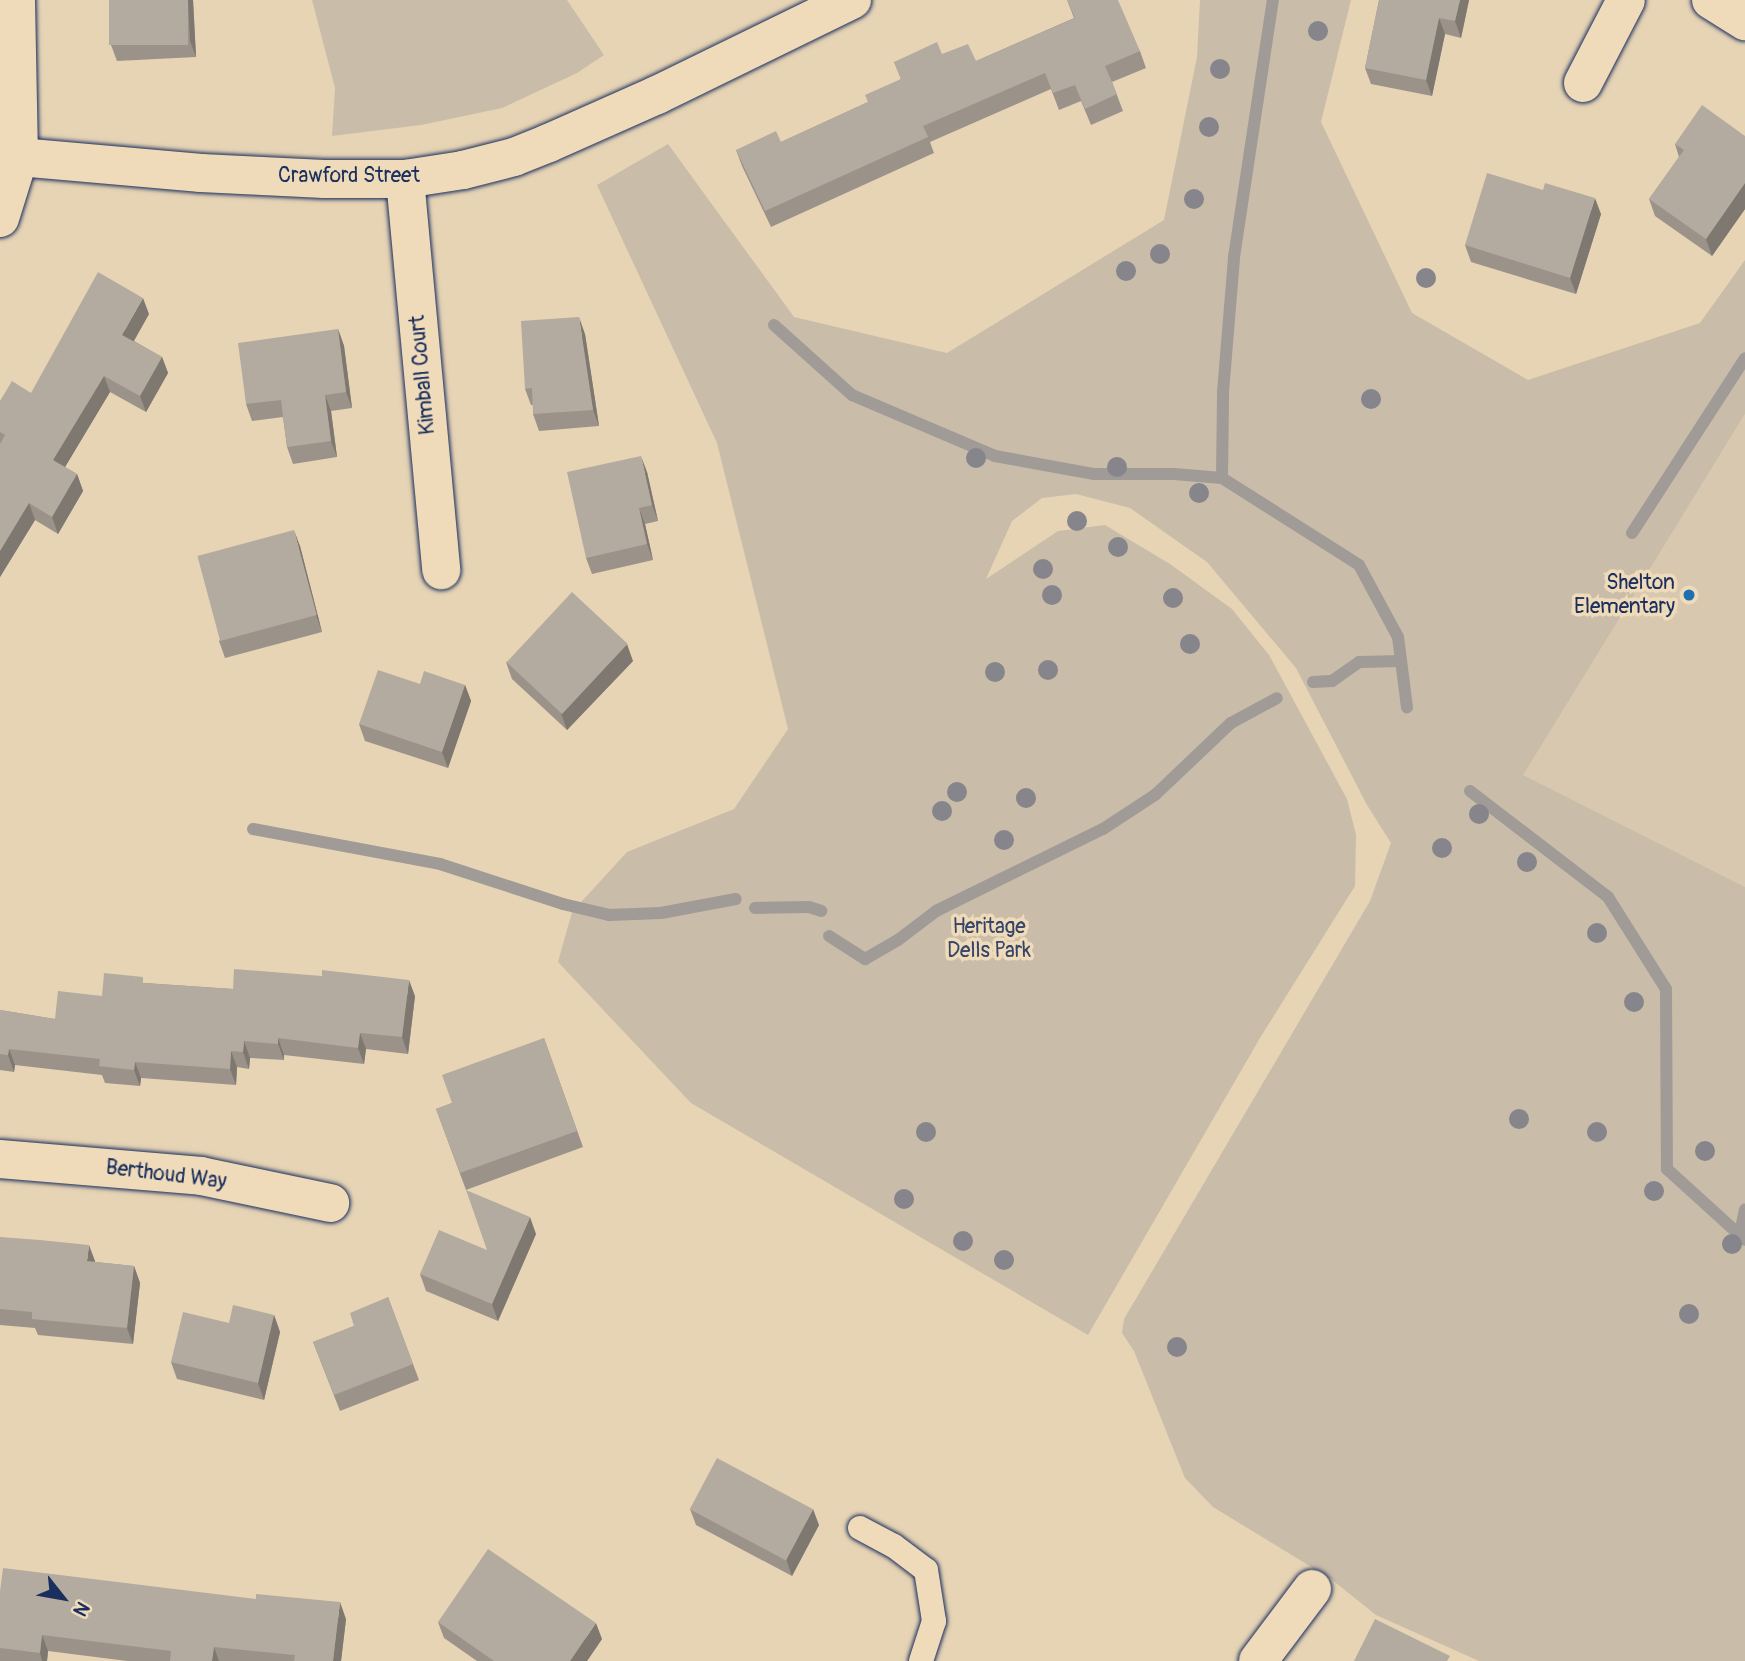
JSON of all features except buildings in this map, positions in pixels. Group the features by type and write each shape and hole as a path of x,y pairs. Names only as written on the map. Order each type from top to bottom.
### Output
{"street":[{"path":"0,218 19,157 16,0"},
{"name":"Crawford Street","path":"19,157 201,173 324,179 405,179 463,170 526,152 657,95 852,0"},
{"path":"1583,83 1626,0"},
{"path":"1711,0 1745,21"},
{"name":"Kimball Court","path":"405,179 442,570"},
{"name":"Berthoud Way","path":"0,1158 201,1176 330,1203"},
{"path":"1258,1661 1312,1589"}],"lane":[{"path":"860,1528 894,1546 926,1570 934,1621 921,1661"}],"shaded area":[{"name":"Shelton Elementary","path":"1745,414 1745,887 1522,775"}],"green space":[{"path":"312,0 567,0 604,55 577,73 502,108 421,125 332,136 335,88"},
{"name":"Heritage Dells Park","path":"1200,0 1351,0 1321,122 1412,313 1528,380 1700,323 1745,260 1745,414 1523,775 1745,887 1745,1661 1479,1661 1376,1615 1331,1579 1213,1507 1185,1478 1134,1351 1122,1333 1124,1319 1370,901 1391,843 1367,805 1296,668 1207,562 1130,508 1076,494 1042,498 1012,521 986,579 1058,531 1105,525 1170,564 1232,609 1269,655 1347,799 1356,835 1355,886 1260,1038 1088,1335 691,1103 558,962 572,912 627,852 734,809 788,729 717,443 597,185 668,144 794,317 947,353 1164,220 1197,57"}],"waterway":[{"path":"1222,478 1223,392 1234,257 1273,0"},
{"path":"774,325 852,395 995,456 1094,474 1174,474 1222,478 1359,565 1398,637 1407,707"},
{"path":"1632,533 1745,358"},
{"path":"1313,682 1332,681 1359,662 1401,661"},
{"path":"829,936 865,959 898,940 936,911 1103,829 1155,795 1231,723 1277,698"},
{"path":"1470,791 1608,897 1666,989 1667,1169 1745,1240"},
{"path":"253,829 440,864 563,904 609,915 661,913 736,899"},
{"path":"755,908 809,907 821,911"},
{"path":"1740,1233 1745,1210"}],"place":[{"name":"Shelton Elementary","path":"1689,595"}]}
